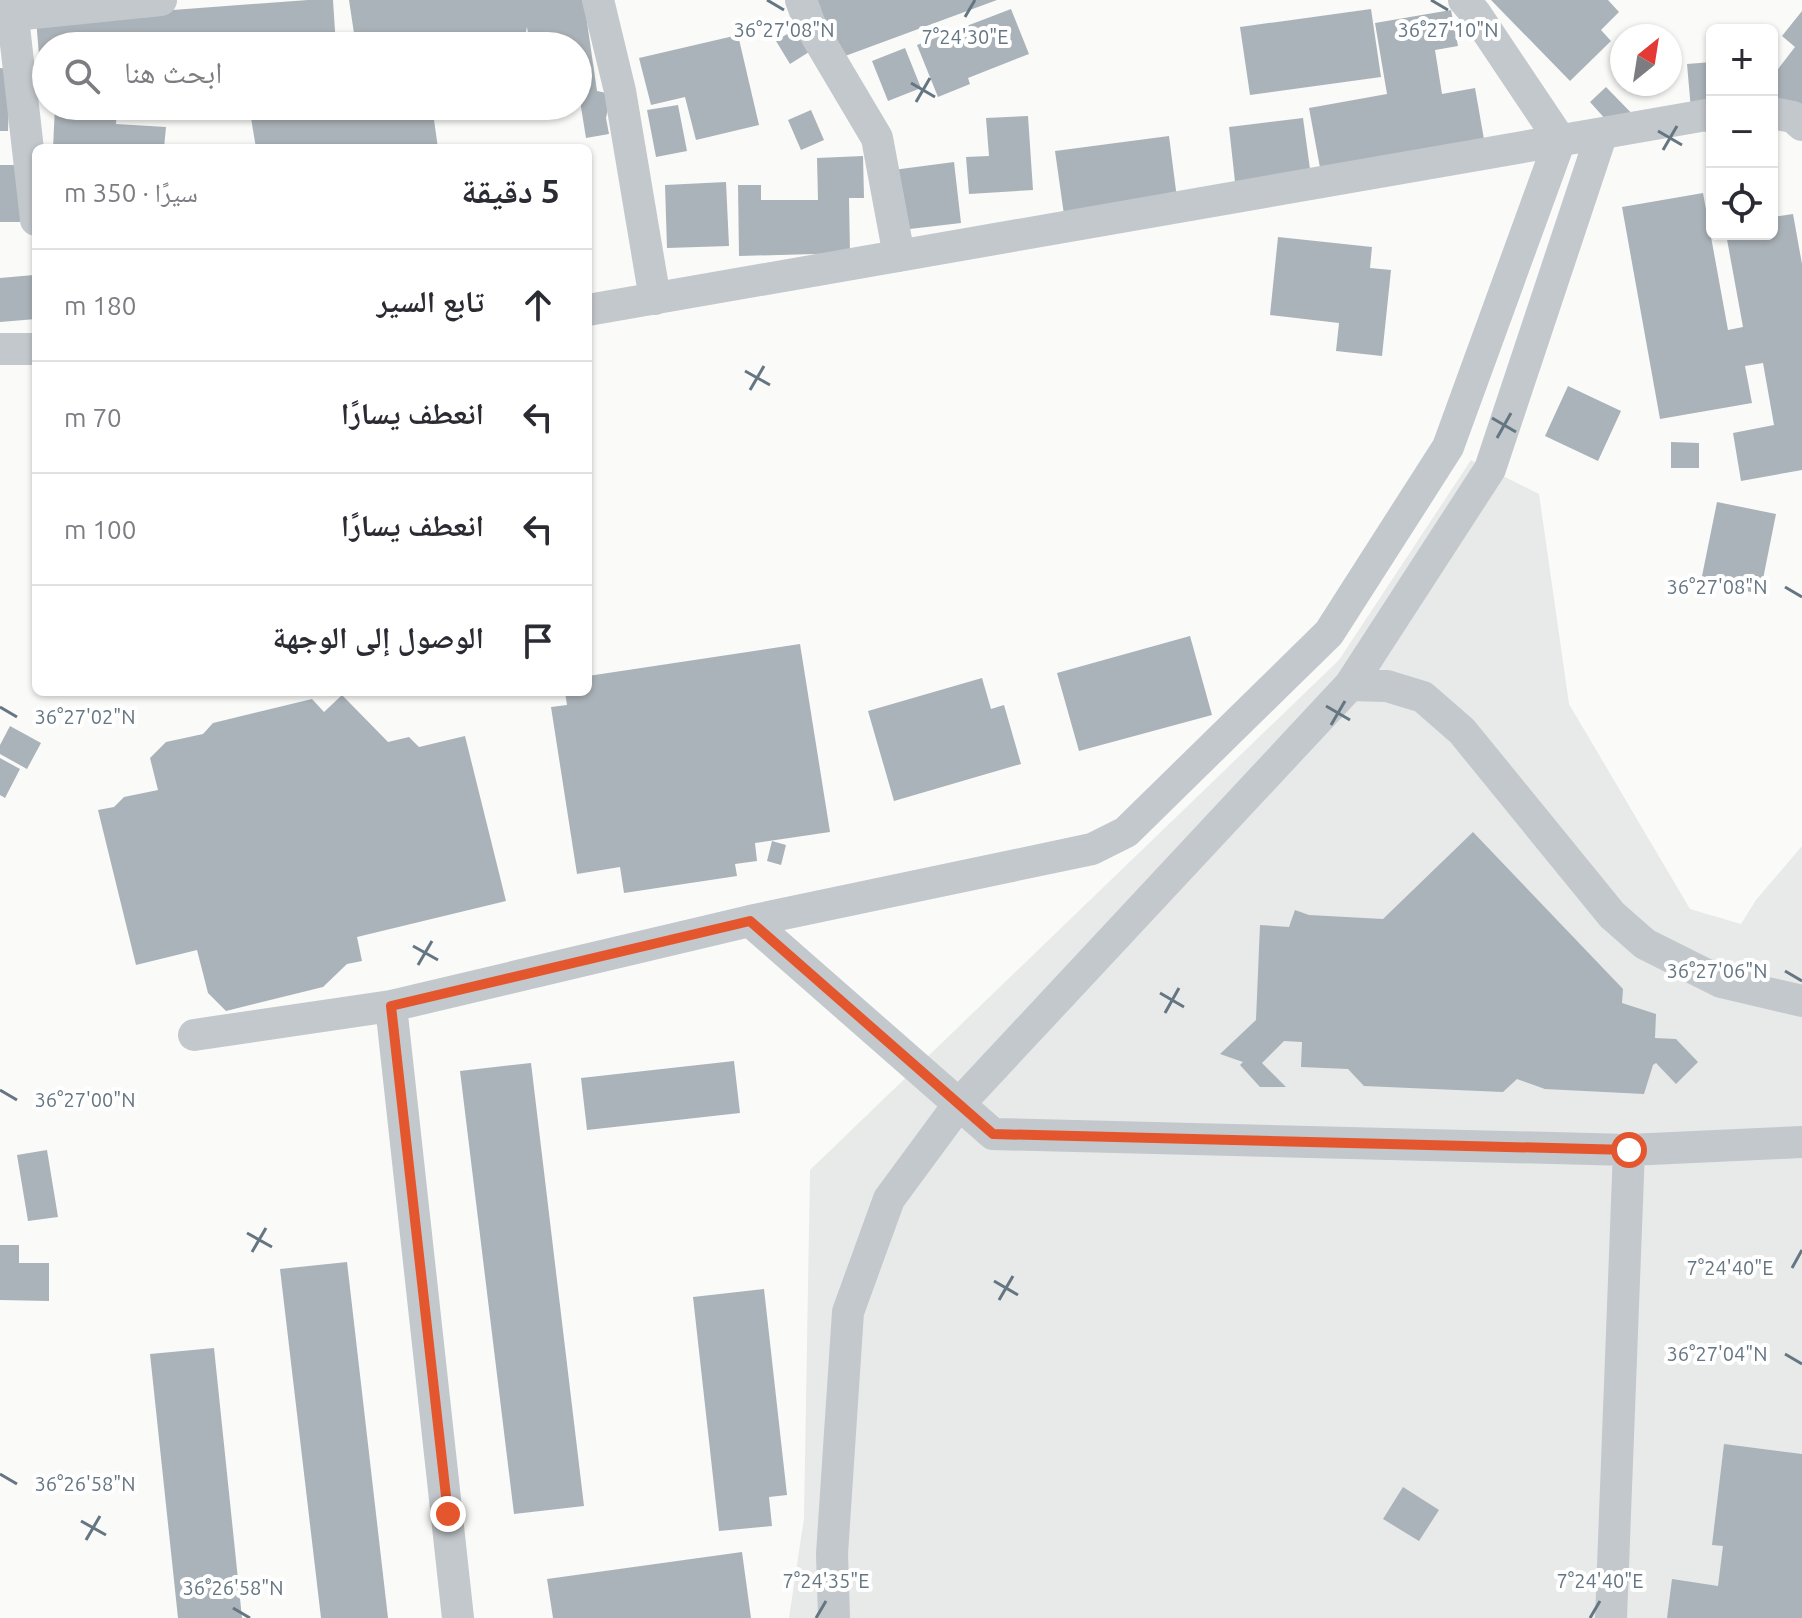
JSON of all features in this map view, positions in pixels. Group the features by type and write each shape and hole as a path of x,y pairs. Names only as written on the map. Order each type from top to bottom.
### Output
{"street":[{"path":"32,183 13,8 161,0"},
{"path":"598,0 620,91 655,299"},
{"path":"801,0 810,25 877,138 899,256"},
{"path":"1464,0 1560,140"},
{"path":"1778,114 1793,117 1802,125"},
{"path":"592,309 1706,115"},
{"path":"834,1618 832,1554 848,1312 889,1199 959,1104 1350,685 1490,469 1602,133"},
{"path":"194,1035 391,1006 750,921 1092,849 1126,832 1329,633 1448,447 1560,140"},
{"path":"0,349 32,349"},
{"path":"1350,685 1387,686 1423,697 1462,731 1612,915 1645,944 1721,982 1802,1001"},
{"path":"750,921 993,1134 1629,1150 1802,1142"},
{"path":"391,1006 458,1618"},
{"path":"1611,1618 1629,1150"}],"shaded area":[{"path":"1471,460 1539,494 1569,704 1690,909 1741,924 1756,900 1802,846 1802,1618 789,1618 804,1518 810,1170 1339,660"}],"building":[{"path":"333,0 335,32 37,32 35,7 146,12"},
{"path":"349,0 588,0 588,32 528,32 527,27 526,32 354,32"},
{"path":"815,0 997,0 837,59"},
{"path":"1491,0 1608,0 1619,12 1601,30 1610,42 1570,81"},
{"path":"1011,9 1029,54 968,78 970,84 938,97 917,45"},
{"path":"1371,9 1381,77 1250,95 1240,27"},
{"path":"1451,10 1458,46 1435,50 1442,94 1475,88 1485,145 1321,173 1309,108 1387,94 1375,23"},
{"path":"1802,11 1802,114 1778,113 1778,69 1795,47 1782,36"},
{"path":"795,29 809,52 790,64 776,41"},
{"path":"738,35 759,125 696,140 685,97 651,105 639,58"},
{"path":"905,48 921,88 888,101 872,61"},
{"path":"592,56 597,91 611,94 606,118 609,134 586,138 583,120 592,120"},
{"path":"1706,62 1706,132 1692,121 1687,64"},
{"path":"0,68 10,69 8,131 0,131"},
{"path":"1606,87 1610,96 1615,96 1642,124 1625,141 1590,102"},
{"path":"678,105 687,151 656,157 647,110"},
{"path":"811,110 824,140 801,150 788,120"},
{"path":"1028,116 1033,190 969,194 966,157 989,156 986,118"},
{"path":"1303,118 1313,191 1237,200 1229,127"},
{"path":"54,120 116,120 116,124 166,127 164,144 53,144"},
{"path":"251,120 434,120 437,144 255,144"},
{"path":"1169,136 1179,214 1066,229 1055,151"},
{"path":"863,156 864,198 849,198 850,253 739,256 738,185 761,185 761,200 818,200 817,158"},
{"path":"954,162 961,223 901,230 893,170"},
{"path":"0,165 21,165 20,222 0,222"},
{"path":"726,182 729,246 667,248 665,185"},
{"path":"1703,193 1706,240 1712,240 1728,330 1743,327 1727,240 1778,240 1778,216 1793,214 1802,264 1802,470 1741,481 1733,433 1774,425 1763,363 1745,366 1752,403 1660,419 1622,207"},
{"path":"1278,237 1372,247 1370,268 1391,270 1382,356 1336,351 1339,323 1270,315"},
{"path":"32,275 32,319 0,322 0,278"},
{"path":"1568,386 1621,411 1598,461 1545,436"},
{"path":"1671,442 1699,443 1699,468 1671,468"},
{"path":"1717,502 1776,514 1760,594 1701,581"},
{"path":"1190,636 1212,715 1079,751 1057,673"},
{"path":"800,644 830,832 755,843 757,861 735,864 737,876 624,893 620,867 577,874 551,707 567,705 566,696 592,696 592,675"},
{"path":"982,678 991,709 1004,705 1021,764 894,801 868,711"},
{"path":"343,696 388,742 409,737 419,747 465,736 506,901 357,937 362,961 347,964 323,987 226,1011 208,993 197,950 136,965 98,810 114,807 124,797 158,790 150,758 166,742 203,734 213,723 312,699 324,712"},
{"path":"10,726 41,743 27,769 0,754 0,745"},
{"path":"0,758 20,769 5,798 0,795"},
{"path":"1473,832 1623,989 1622,1003 1656,1014 1655,1038 1676,1039 1698,1062 1676,1084 1656,1063 1644,1094 1545,1089 1517,1079 1503,1092 1364,1086 1348,1069 1301,1067 1302,1042 1284,1041 1262,1063 1286,1087 1260,1087 1240,1065 1243,1062 1220,1054 1256,1020 1260,925 1289,927 1295,910 1309,915 1383,919"},
{"path":"772,841 786,845 781,865 767,861"},
{"path":"734,1061 740,1113 587,1130 581,1078"},
{"path":"531,1063 584,1506 514,1514 460,1071"},
{"path":"47,1150 58,1217 28,1221 17,1155"},
{"path":"0,1245 19,1245 19,1263 49,1263 49,1301 0,1300"},
{"path":"347,1262 388,1618 321,1618 280,1269"},
{"path":"764,1289 787,1495 769,1497 772,1526 719,1531 693,1297"},
{"path":"214,1348 242,1618 178,1618 150,1354"},
{"path":"1724,1444 1802,1454 1802,1618 1667,1618 1672,1579 1718,1586 1723,1546 1712,1545"},
{"path":"1403,1487 1439,1510 1419,1541 1383,1519"},
{"path":"742,1552 751,1618 553,1618 547,1579"}],"route":[{"path":"448,1514 391,1006 750,921 993,1134 1629,1150"}]}
